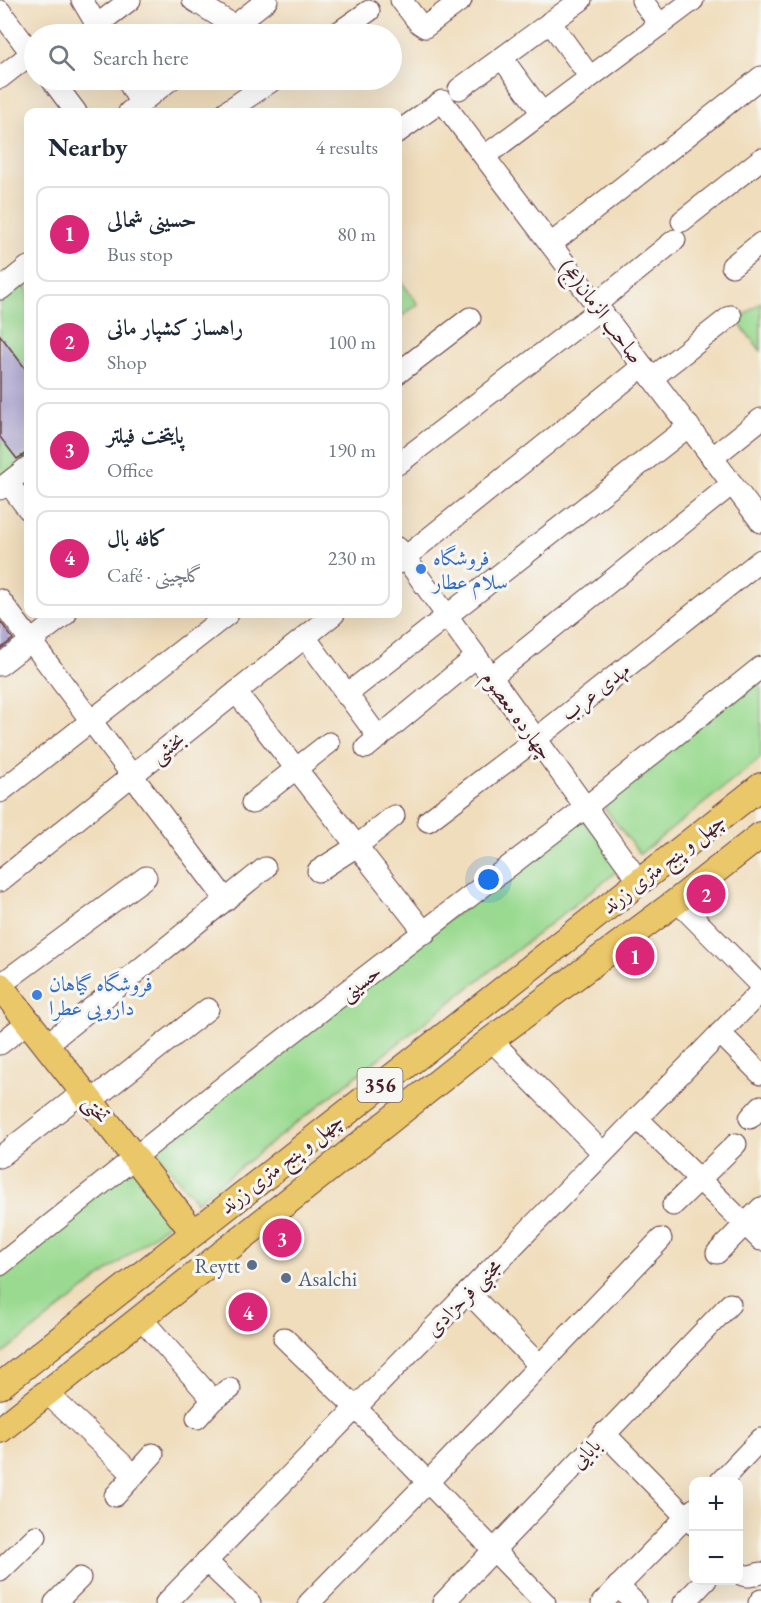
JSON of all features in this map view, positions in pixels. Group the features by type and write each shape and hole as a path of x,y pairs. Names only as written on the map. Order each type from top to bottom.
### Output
{"main road":[{"name":"چهل و پنج متری زرند","path":"0,1386 761,786"},
{"name":"چهل و پنج متری زرند","path":"0,1430 491,1040 761,835"},
{"name":"تختی","path":"0,986 194,1233"}],"street":[{"path":"82,0 96,24"},
{"path":"105,24 130,0"},
{"path":"193,0 223,24"},
{"path":"237,24 267,0"},
{"path":"401,0 419,23 427,26 461,0"},
{"path":"402,129 581,0"},
{"path":"642,0 660,25"},
{"path":"484,156 693,0"},
{"path":"0,10 24,43"},
{"path":"350,24 369,11"},
{"path":"550,22 590,77"},
{"path":"502,58 542,113"},
{"path":"0,78 24,61"},
{"path":"551,244 761,77"},
{"path":"59,90 73,108"},
{"path":"130,90 135,108 158,90"},
{"path":"232,108 258,90"},
{"name":"صاحب الزمان(عج)","path":"450,95 484,156 761,522"},
{"path":"402,461 598,306 761,159"},
{"path":"732,266 761,243"},
{"path":"1,289 24,270"},
{"path":"402,555 648,372 731,316"},
{"path":"402,370 470,318"},
{"path":"712,458 761,419"},
{"path":"346,695 689,426"},
{"path":"24,470 4,486 24,505"},
{"path":"491,677 732,484"},
{"name":"چهارده معصوم","path":"402,559 448,617 639,881"},
{"name":"مهدی عرب","path":"428,821 536,739 761,560"},
{"path":"0,600 226,900"},
{"path":"0,665 61,618"},
{"path":"0,792 223,618"},
{"name":"بخشی","path":"0,881 329,618"},
{"path":"305,637 346,695 372,743 476,657"},
{"name":"حسینی","path":"0,1265 249,1067 586,807 761,667"},
{"path":"236,692 425,933"},
{"path":"252,803 329,743"},
{"path":"318,872 357,846 394,816"},
{"path":"46,1045 265,868"},
{"path":"0,986 146,877"},
{"path":"677,901 761,986"},
{"name":"مجتبی فرحزادی","path":"165,1603 761,991"},
{"path":"0,1157 208,1009"},
{"path":"0,1044 28,1022"},
{"path":"720,1033 761,1074"},
{"path":"491,1040 603,1153"},
{"path":"637,1118 761,1240"},
{"path":"673,1205 736,1144"},
{"path":"717,1253 761,1208"},
{"path":"309,1603 661,1239"},
{"path":"468,1292 539,1365"},
{"name":"بابایی","path":"456,1599 493,1549 730,1304"},
{"path":"141,1318 221,1395 197,1418"},
{"path":"284,1338 356,1408 545,1603"},
{"path":"47,1393 134,1475"},
{"path":"604,1433 689,1515"},
{"path":"725,1477 761,1439"},
{"path":"116,1497 153,1454"},
{"path":"602,1603 689,1519"},
{"path":"0,1571 36,1536"},
{"path":"206,1561 250,1603"},
{"path":"743,1576 761,1573"},
{"path":"55,1603 80,1578"},
{"path":"684,1603 702,1585"},
{"path":"618,1586 635,1603"}],"green space":[{"path":"22,282 24,285 24,458 1,477 0,297"},
{"path":"402,282 418,304 402,316"},
{"path":"761,302 761,351 737,321"},
{"path":"761,672 761,758 640,854 598,800"},
{"path":"580,817 625,865 196,1202 154,1149"},
{"path":"132,1165 174,1219 0,1356 0,1269"}],"building":[{"path":"0,335 24,367 24,455 17,459 0,437"},
{"path":"0,621 13,639 0,649"}],"place":[{"name":"فروشگاه سلام عطار","path":"421,569"},
{"name":"راهساز کشپار مانی","path":"706,894"},
{"name":"حسینی شمالی","path":"635,956"},
{"name":"فروشگاه گیاهان دارویی عطرا","path":"37,995"},
{"name":"پایتخت فیلتر","path":"282,1238"},
{"name":"Reytt","path":"252,1265"},
{"name":"Asalchi","path":"286,1278"},
{"name":"کافه بال","path":"248,1312"}]}
